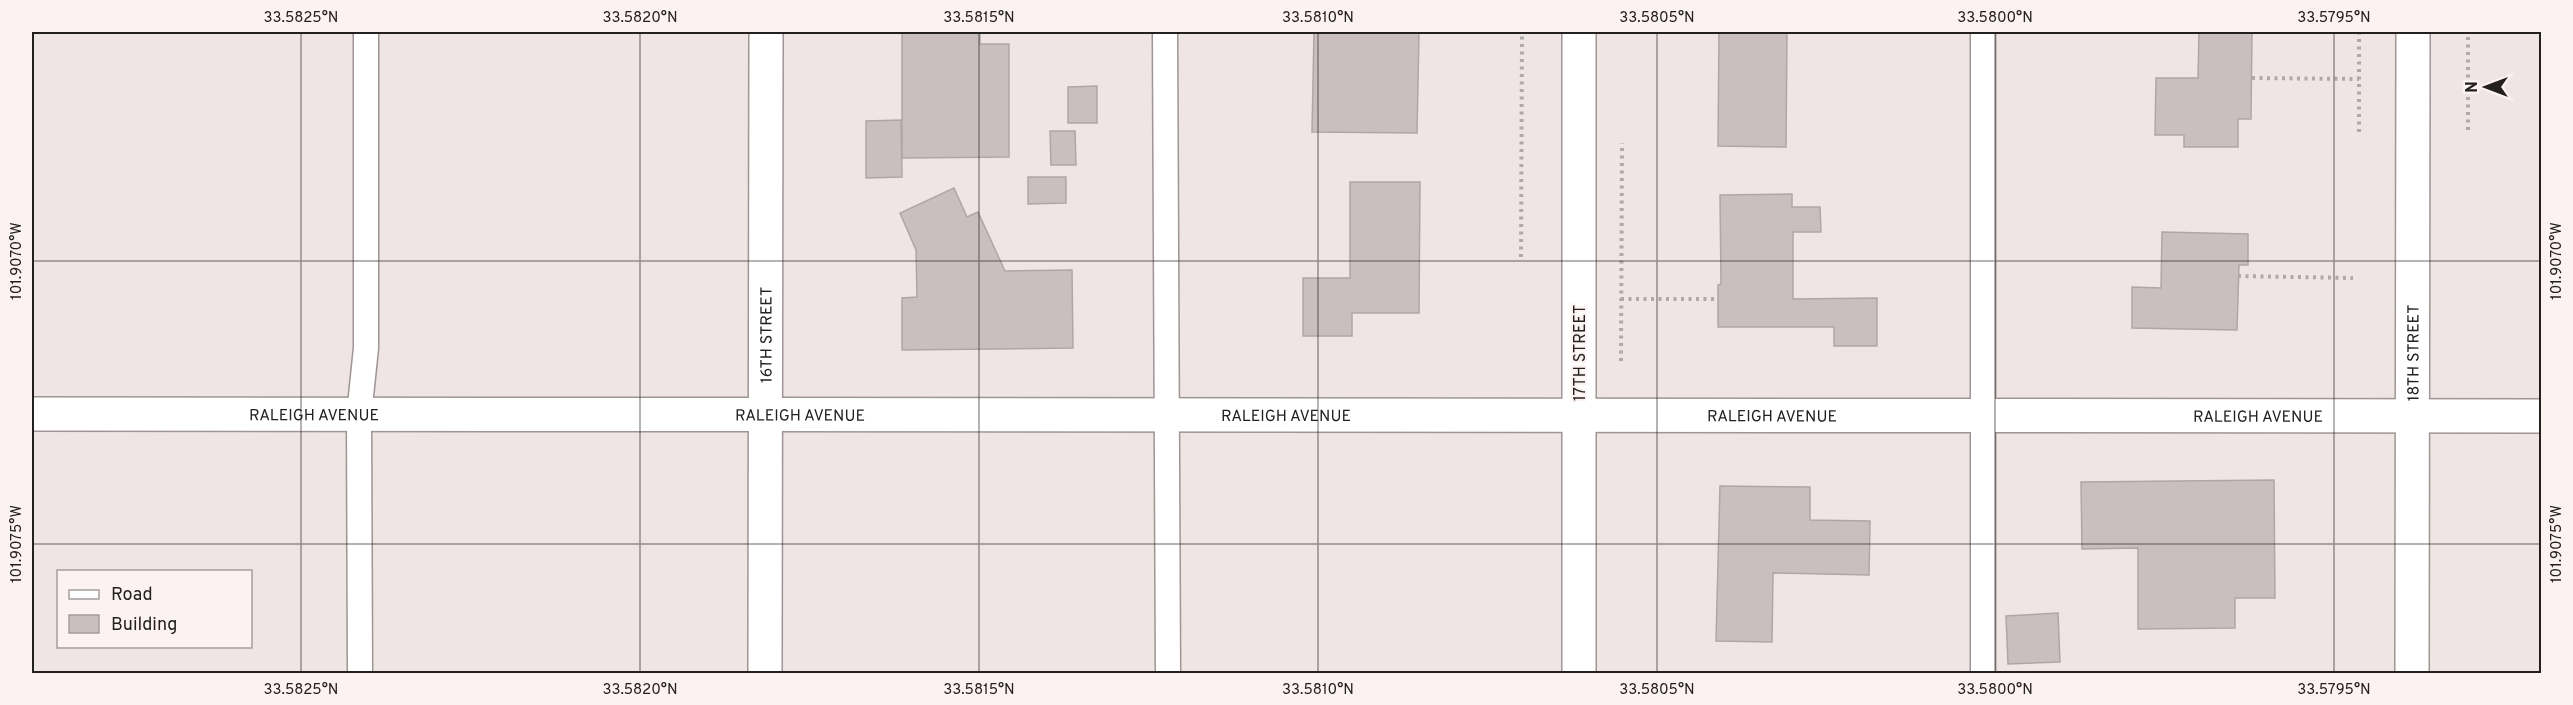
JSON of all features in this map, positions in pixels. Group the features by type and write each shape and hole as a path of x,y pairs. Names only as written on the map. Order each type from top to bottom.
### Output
{"street":[{"name":"16TH STREET","path":"765,674 766,32"},
{"name":"17TH STREET","path":"1579,32 1579,674"},
{"name":"18TH STREET","path":"2412,674 2413,32"},
{"name":"RALEIGH AVENUE","path":"32,414 765,417 2541,416"}],"lane":[{"path":"360,674 359,415 366,348 366,32"},
{"path":"1165,32 1168,674"},
{"path":"1983,32 1983,674"}],"path":[{"path":"1521,257 1522,32"},
{"path":"2359,32 2359,132"},
{"path":"2468,32 2468,130"},
{"path":"2252,78 2359,79"},
{"path":"1621,361 1622,142"},
{"path":"2238,276 2353,278"},
{"path":"1621,299 1718,299"}],"building":[{"path":"902,32 980,32 980,44 1009,44 1009,157 902,158"},
{"path":"1314,32 1419,32 1417,133 1312,132"},
{"path":"1719,32 1787,32 1786,147 1718,146"},
{"path":"2199,32 2252,32 2251,119 2238,119 2238,147 2184,147 2184,135 2155,135 2156,78 2198,78"},
{"path":"1097,86 1097,123 1068,123 1068,87"},
{"path":"901,120 902,177 866,178 866,121"},
{"path":"1050,131 1075,131 1076,165 1051,165"},
{"path":"1028,177 1066,177 1066,203 1028,204"},
{"path":"1350,182 1420,182 1419,313 1352,313 1352,336 1303,336 1303,278 1350,278"},
{"path":"954,188 967,217 978,212 1005,271 1072,270 1073,348 902,350 902,298 917,297 916,250 900,213"},
{"path":"1792,194 1792,207 1820,207 1821,232 1793,232 1793,299 1877,298 1877,346 1834,346 1834,327 1718,327 1718,285 1721,284 1720,195"},
{"path":"2162,232 2248,234 2248,265 2239,265 2237,330 2132,328 2132,287 2161,288"},
{"path":"2274,480 2275,598 2235,598 2235,628 2138,629 2138,548 2082,549 2081,482"},
{"path":"1720,486 1810,487 1810,520 1870,521 1869,575 1773,573 1772,642 1716,641"},
{"path":"2058,613 2060,662 2008,664 2006,616"}]}
